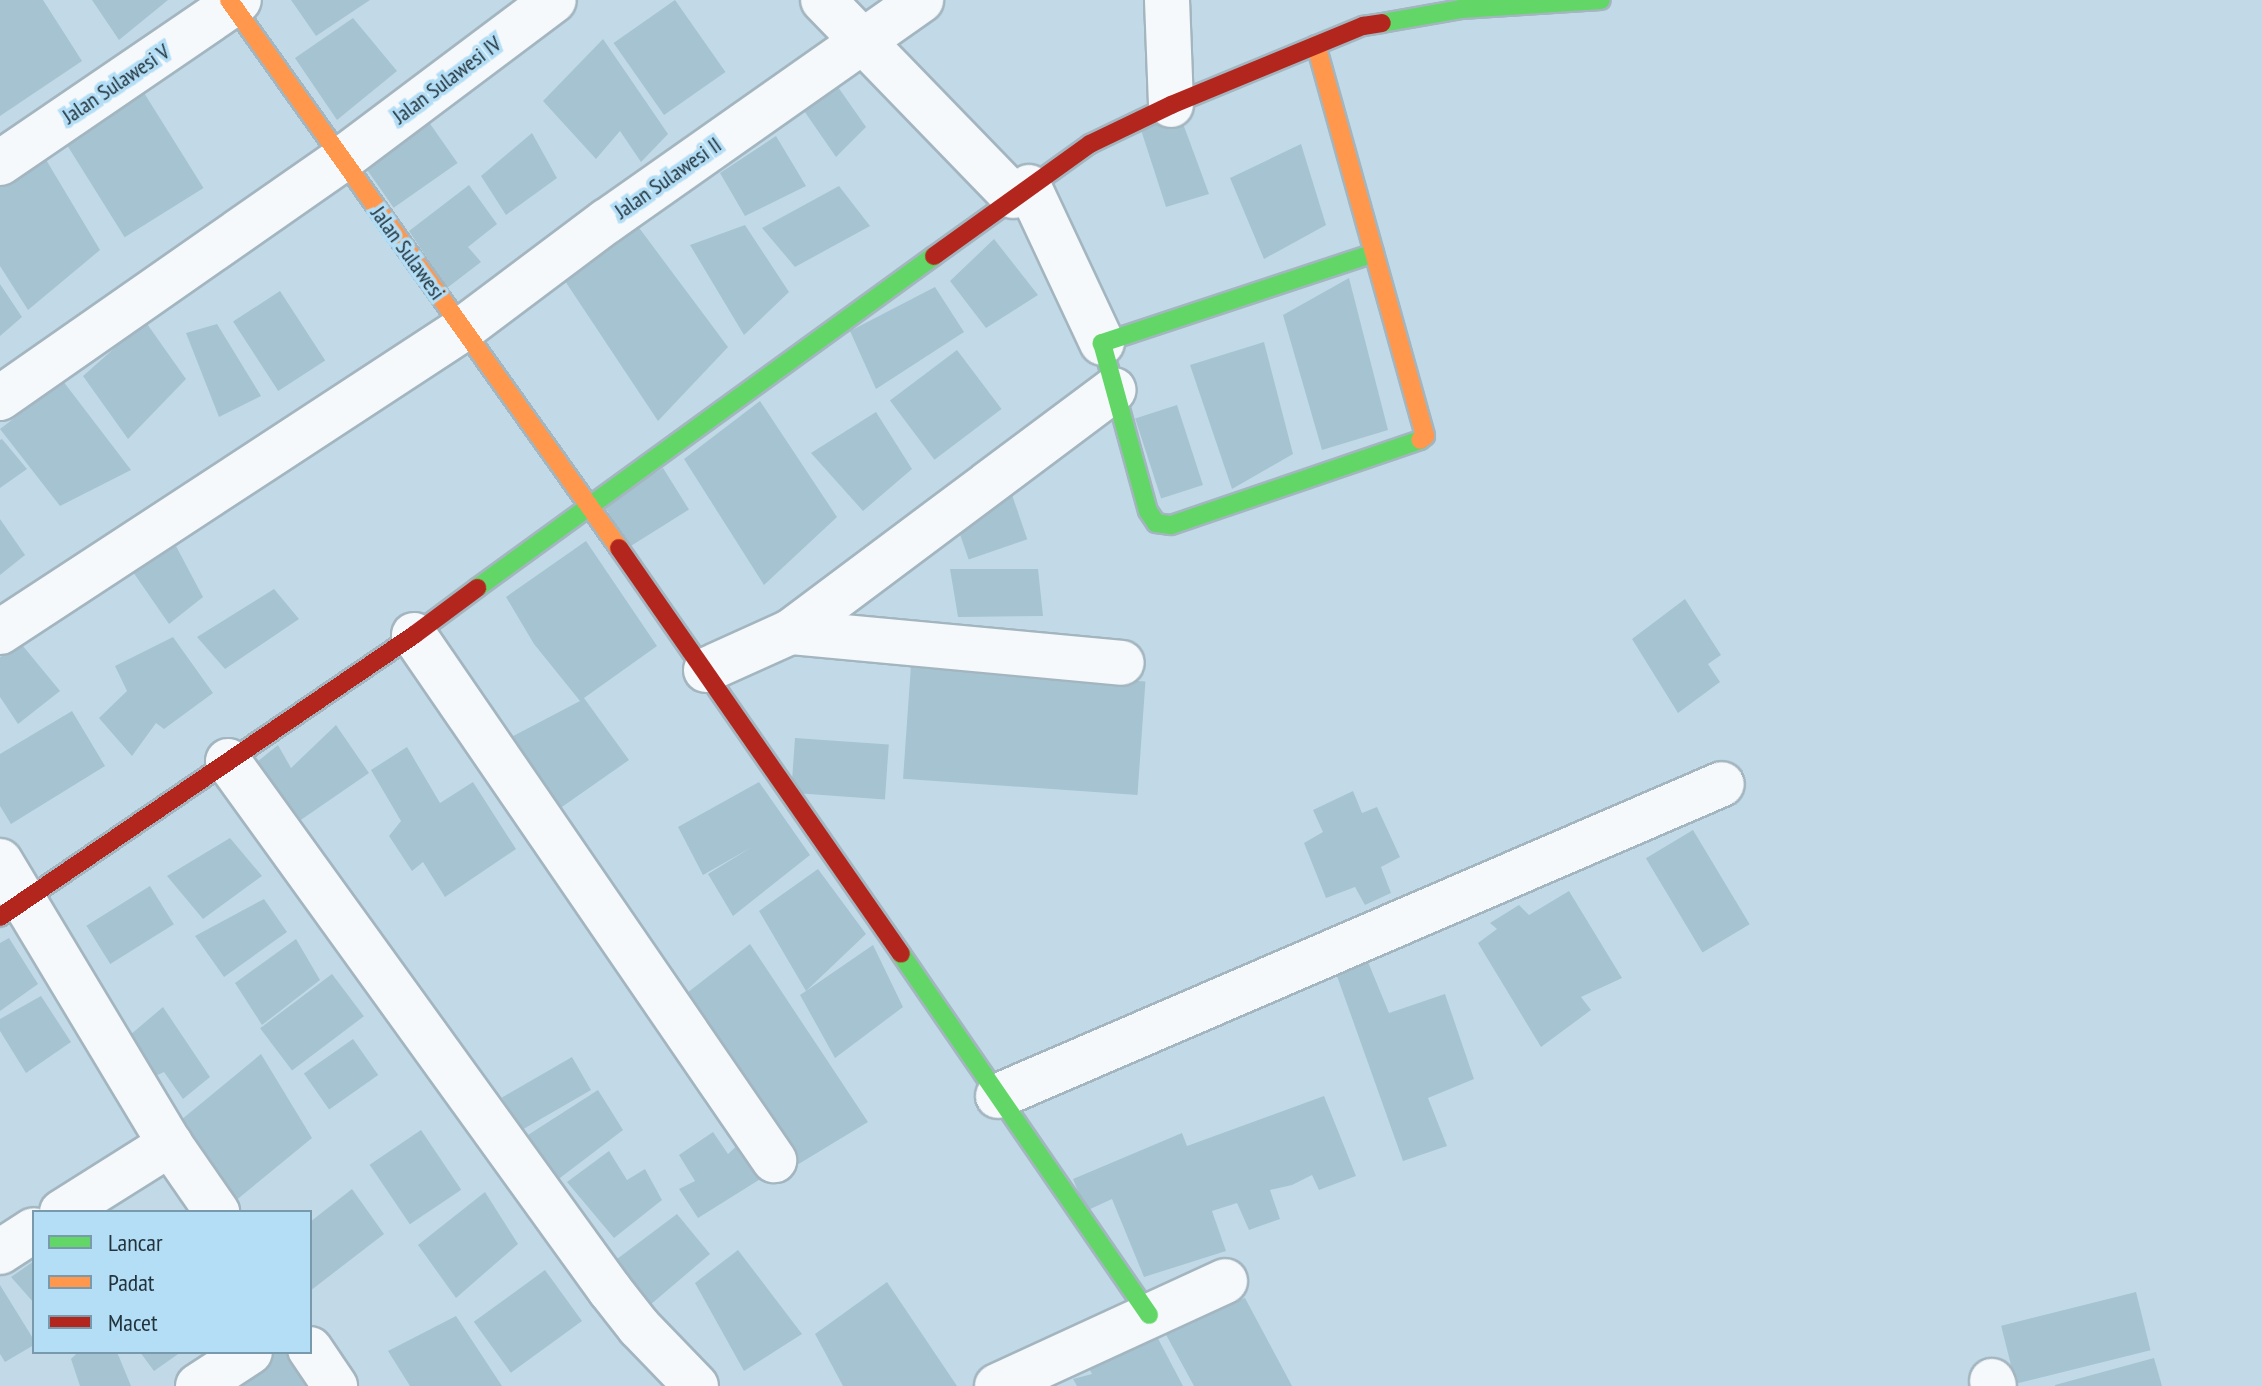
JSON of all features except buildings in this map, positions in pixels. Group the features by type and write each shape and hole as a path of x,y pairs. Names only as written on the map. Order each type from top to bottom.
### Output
{"street":[{"name":"Jalan Sulawesi IV","path":"0,398 341,160 554,0"},
{"path":"823,0 891,20 1021,191 1102,343 1148,511 1160,526 1171,525 1423,439 1424,430 1316,45"},
{"path":"1167,0 1171,105"},
{"path":"12,908 414,635 588,505 1090,144 1171,105 1316,45 1363,13 1601,0"},
{"name":"Jalan Sulawesi","path":"234,2 341,160 706,670 1149,1315"},
{"name":"Jalan Sulawesi V","path":"0,163 234,2"},
{"name":"Jalan Sulawesi II","path":"0,632 463,329 607,221 891,20"},
{"path":"1102,343 1374,253"},
{"path":"706,670 790,632 1113,390"},
{"path":"790,632 1122,663"},
{"path":"414,635 774,1160"},
{"path":"228,761 610,1290 639,1327 696,1386"},
{"path":"998,1096 1722,784"},
{"path":"0,861 12,908 216,1210"},
{"path":"65,1210 170,1144"},
{"path":"0,1252 32,1231"},
{"path":"997,1386 1225,1281"},
{"path":"312,1352 335,1386"},
{"path":"198,1386 247,1354"}],"traffic: fast":[{"path":"1382,23 1461,9 1601,0"},
{"path":"1374,253 1102,343 1148,511 1156,523 1171,525 1420,440"},
{"path":"477,588 934,256"},
{"path":"901,954 1149,1315"}],"traffic: slow":[{"path":"229,0 619,548"},
{"path":"1316,45 1425,436 1420,440"}],"traffic: jam":[{"path":"934,256 1090,144 1171,105 1363,26 1382,23"},
{"path":"619,548 901,954"},
{"path":"0,917 414,635 477,588"}]}
